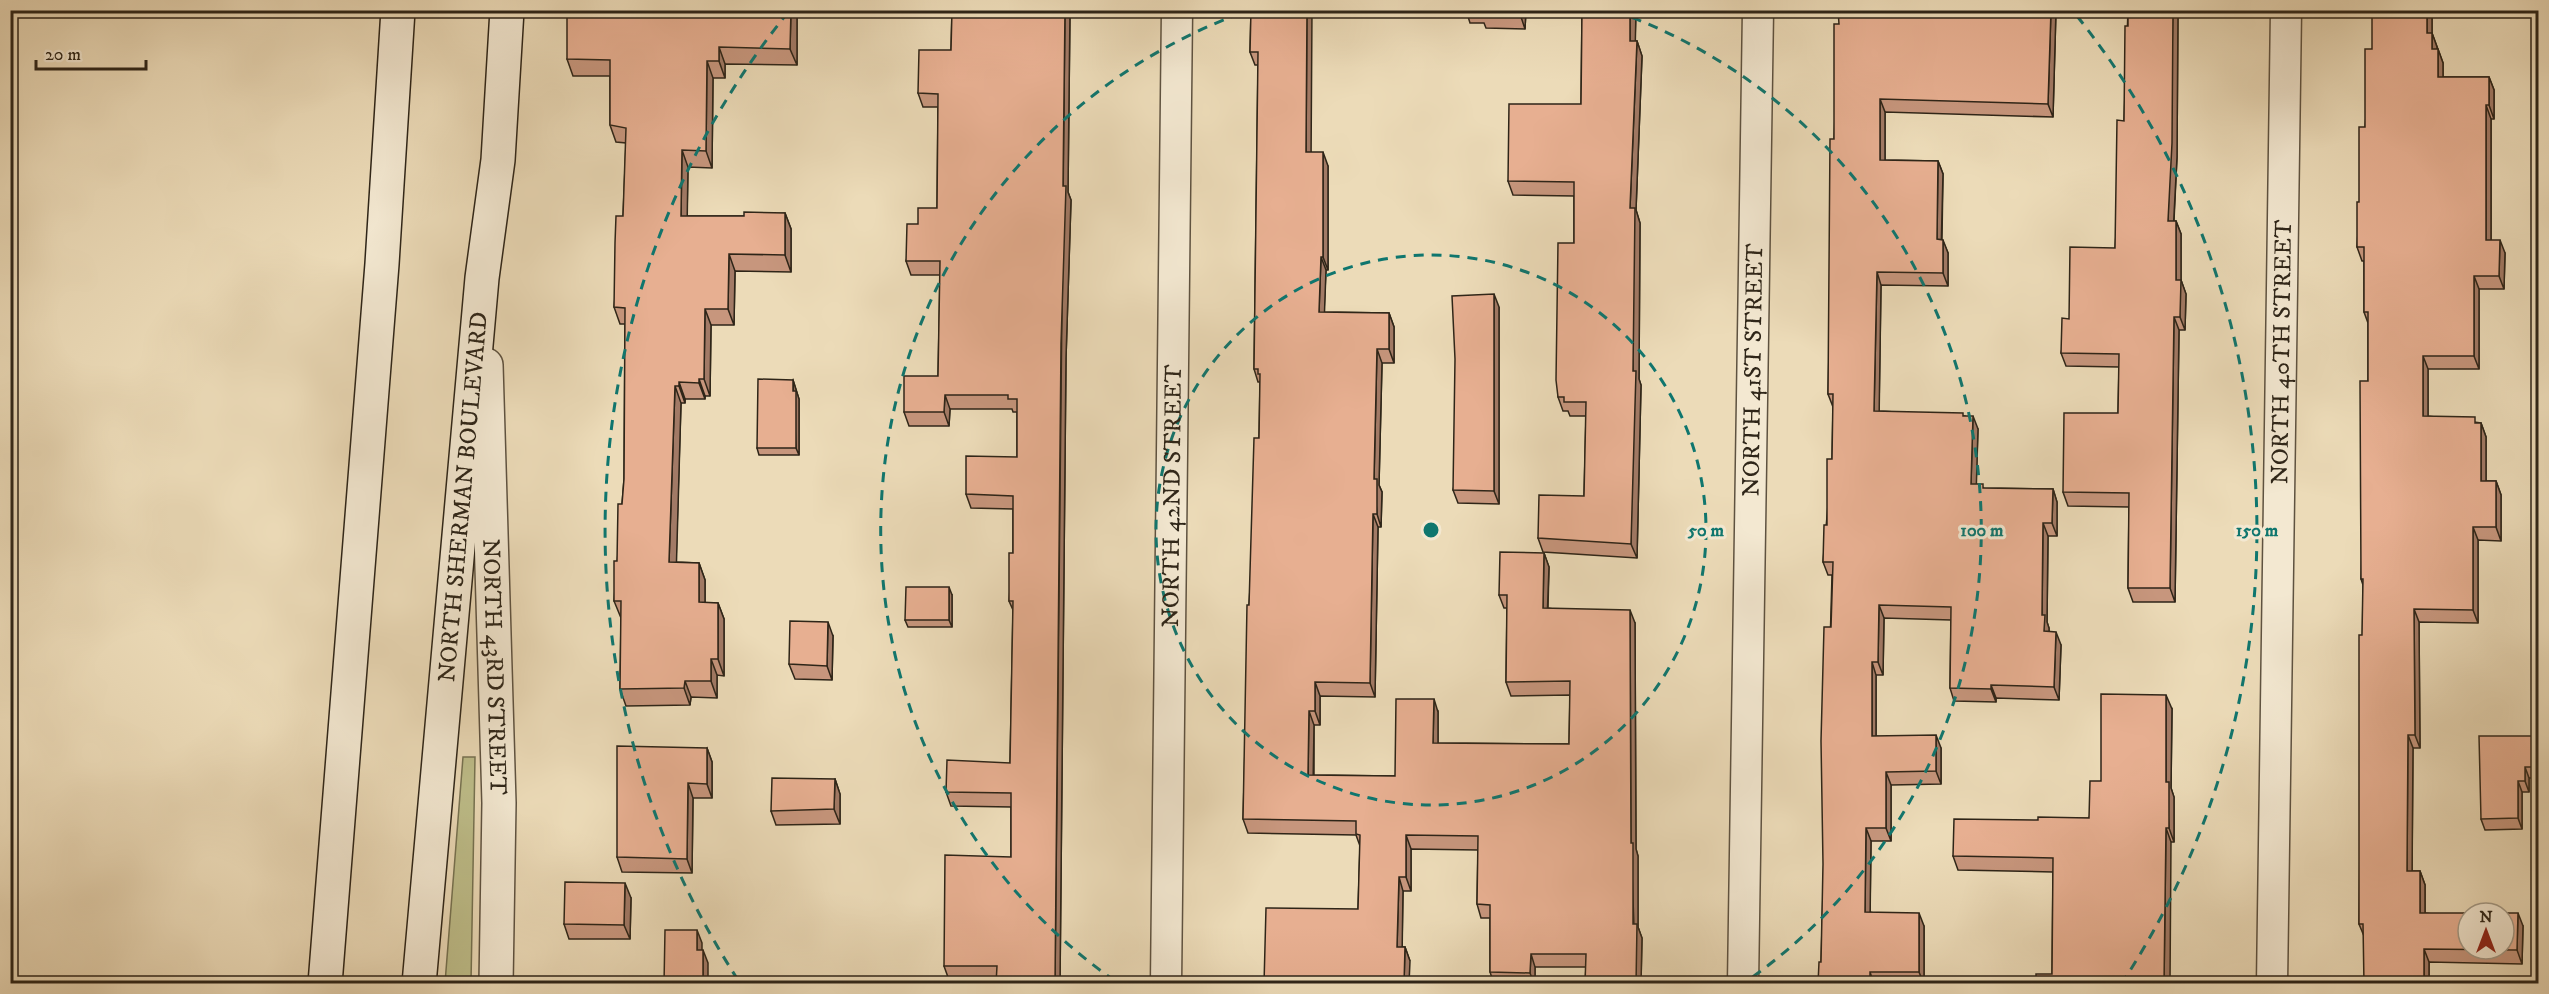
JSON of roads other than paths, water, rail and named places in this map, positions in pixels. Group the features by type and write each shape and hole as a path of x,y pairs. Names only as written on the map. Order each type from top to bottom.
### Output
{"main road":[{"path":"325,984 382,264 398,10"},
{"name":"NORTH SHERMAN BOULEVARD","path":"419,984 482,278 498,160 507,10"},
{"name":"NORTH 43RD STREET","path":"482,278 500,803 496,984"}],"street":[{"name":"NORTH 42ND STREET","path":"1166,984 1177,10"},
{"name":"NORTH 41ST STREET","path":"1743,984 1758,10"},
{"name":"NORTH 40TH STREET","path":"2272,984 2286,10"}]}
